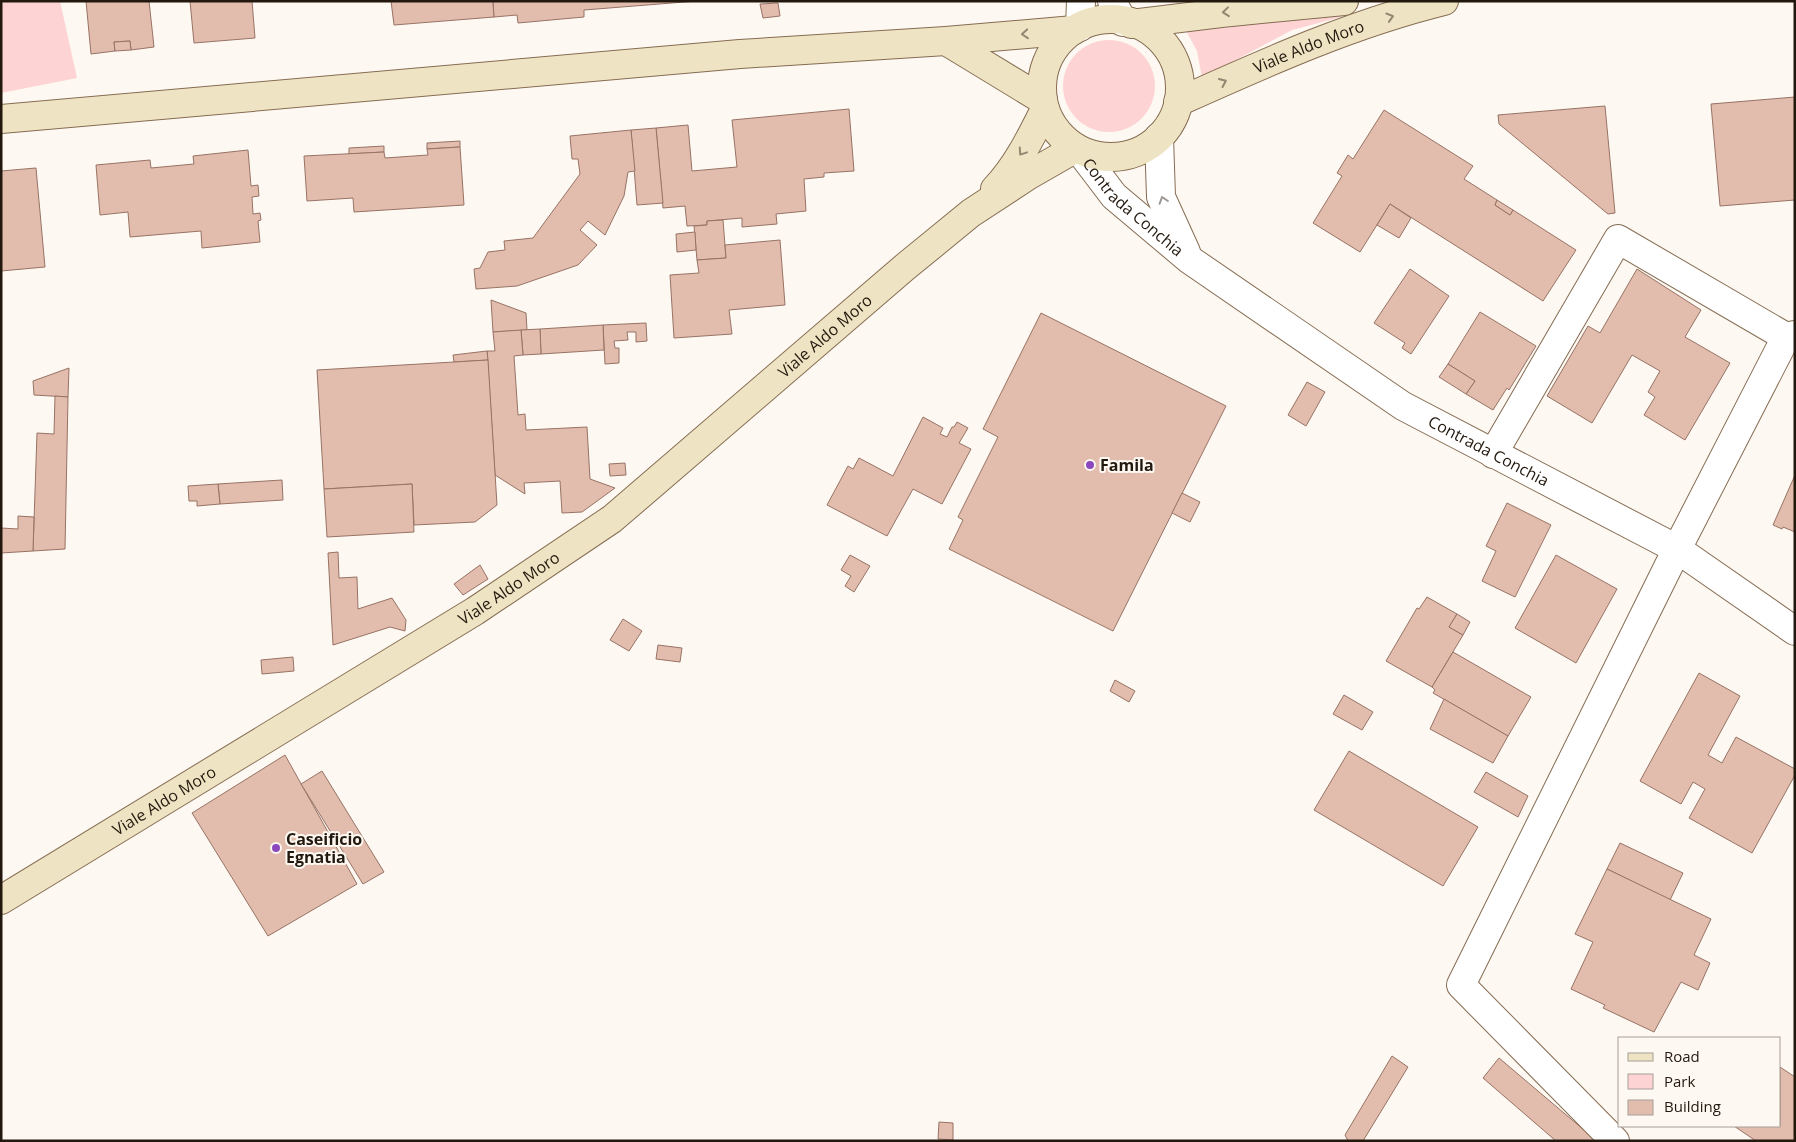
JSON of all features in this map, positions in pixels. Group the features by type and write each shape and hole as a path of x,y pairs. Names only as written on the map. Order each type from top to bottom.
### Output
{"main road":[{"name":"Viale Aldo Moro","path":"1122,16 1221,13 1344,1"},
{"name":"Viale Aldo Moro","path":"1178,102 1347,30 1444,1"},
{"path":"1,119 740,54 946,41 1078,19 1094,21 1122,16 1149,30 1164,44 1174,62 1180,82 1178,102 1172,121 1159,137 1142,150 1121,157 1100,157 1078,149 1062,138 1049,121 1044,105 1042,80 1048,60 1078,19"},
{"path":"946,41 1044,105"},
{"name":"Viale Aldo Moro","path":"1,900 475,611 612,519 905,267 971,213 1003,181 1029,142 1044,105"},
{"name":"Viale Aldo Moro","path":"971,213 1029,175 1078,149"}],"street":[{"name":"Contrada Conchia","path":"1159,137 1161,197 1190,260"},
{"name":"Contrada Conchia","path":"1078,149 1114,196 1190,260 1403,406 1677,549 1795,631"},
{"path":"1493,454 1618,239 1790,336 1677,549 1461,985 1615,1141"}],"green space":[{"path":"1,1 60,1 77,78 1,93"},
{"path":"1342,12 1341,17 1292,30 1202,78 1197,51 1184,27"},
{"path":"1109,40 1127,43 1142,53 1152,68 1155,86 1152,104 1142,119 1127,129 1109,132 1091,129 1076,119 1066,104 1063,86 1066,68 1076,53 1091,43"}],"building":[{"path":"86,1 149,1 154,47 131,50 130,41 114,42 115,51 91,54"},
{"path":"190,1 252,1 255,38 194,43"},
{"path":"391,1 493,1 494,17 394,25"},
{"path":"493,1 697,1 584,10 584,17 518,23 517,15 494,17"},
{"path":"778,3 780,16 763,18 760,4"},
{"path":"130,41 131,50 115,51 114,42"},
{"path":"1795,97 1795,200 1720,206 1711,104"},
{"path":"1605,106 1615,213 1608,214 1499,124 1498,115"},
{"path":"849,109 854,171 824,173 824,177 804,179 806,211 776,214 777,224 742,227 742,218 707,221 707,225 687,226 685,206 663,208 656,128 688,125 692,171 737,167 732,120"},
{"path":"1384,110 1473,166 1464,179 1497,200 1495,205 1510,215 1513,210 1576,250 1543,301 1390,204 1360,252 1313,223 1342,176 1337,173 1348,155 1353,159"},
{"path":"656,128 663,203 637,205 631,130"},
{"path":"631,130 635,171 628,172 624,196 605,235 588,221 580,230 597,245 578,265 517,286 476,289 474,269 480,268 488,252 505,250 504,241 533,238 580,174 578,159 572,159 570,136"},
{"path":"460,141 460,147 427,149 427,143"},
{"path":"384,146 384,152 349,154 349,148"},
{"path":"460,147 464,205 354,212 353,198 307,201 304,156 384,152 385,158 428,155 427,149"},
{"path":"248,150 251,186 258,185 259,196 252,197 253,214 260,213 261,220 258,221 260,242 202,248 201,231 130,237 128,212 100,215 96,165 150,160 151,168 194,164 193,156"},
{"path":"36,168 45,267 1,271 1,171"},
{"path":"1497,200 1513,210 1510,215 1495,205"},
{"path":"1390,204 1411,218 1399,238 1377,225"},
{"path":"723,220 726,258 697,260 694,226 707,225 707,221"},
{"path":"695,232 696,250 677,252 676,234"},
{"path":"780,240 785,305 729,310 732,334 674,338 670,275 699,273 697,260 726,258 725,245"},
{"path":"1410,269 1449,296 1411,354 1402,348 1405,343 1374,323"},
{"path":"1637,269 1701,310 1685,337 1730,363 1685,440 1644,415 1655,397 1648,392 1660,371 1632,355 1592,423 1547,396 1588,326 1600,333"},
{"path":"491,300 526,313 527,330 493,332"},
{"path":"1480,312 1536,346 1509,390 1507,388 1493,410 1466,394 1475,381 1448,364"},
{"name":"Famila","path":"1041,313 1226,406 1113,631 949,549 963,520 958,517 998,437 983,429"},
{"path":"646,323 647,341 636,342 636,332 627,332 628,340 614,341 615,348 619,348 619,363 605,364 603,325"},
{"path":"603,325 604,350 541,354 540,329"},
{"path":"540,329 541,354 523,355 521,330"},
{"path":"521,330 523,355 514,356 518,415 525,414 526,430 587,427 590,479 615,488 582,512 562,513 560,481 524,483 525,494 495,475 487,351 495,351 493,332"},
{"path":"487,351 488,360 454,362 453,355"},
{"path":"488,360 497,505 475,522 414,525 412,484 324,489 317,370"},
{"path":"1448,364 1475,381 1466,394 1439,377"},
{"path":"69,368 68,397 34,395 33,381"},
{"path":"1307,382 1325,392 1306,426 1288,415"},
{"path":"55,396 68,397 65,549 33,551 37,433 54,434"},
{"path":"923,417 943,428 940,434 947,437 957,422 968,428 959,443 971,449 942,504 913,489 887,536 827,505 848,466 853,469 859,458 893,476"},
{"path":"625,463 626,475 610,476 609,464"},
{"path":"1795,475 1795,532 1773,525"},
{"path":"282,480 283,500 220,504 218,484"},
{"path":"218,484 220,504 197,506 197,501 189,501 188,486"},
{"path":"412,484 414,532 327,537 324,489"},
{"path":"1182,493 1200,502 1190,522 1172,513"},
{"path":"1507,503 1551,525 1515,597 1482,581 1496,551 1486,546"},
{"path":"18,516 34,517 33,551 1,553 1,528 18,529"},
{"path":"338,552 339,578 357,577 358,609 392,598 406,620 405,631 390,627 333,645 328,553"},
{"path":"850,555 870,566 854,592 845,586 851,576 841,570"},
{"path":"1556,555 1617,589 1576,663 1515,628"},
{"path":"480,565 488,579 463,595 454,584"},
{"path":"1427,597 1457,614 1449,627 1463,635 1432,687 1386,661 1417,608 1419,609"},
{"path":"1457,614 1470,622 1463,635 1449,627"},
{"path":"623,619 642,631 629,651 610,640"},
{"path":"658,645 682,648 680,662 656,659"},
{"path":"1453,652 1531,697 1508,736 1433,693 1435,690 1432,687"},
{"path":"293,657 294,671 262,674 261,660"},
{"path":"1699,673 1740,696 1708,755 1722,763 1736,737 1795,769 1795,775 1752,853 1689,818 1705,789 1693,782 1681,804 1640,781"},
{"path":"1115,680 1135,691 1129,702 1110,691"},
{"path":"1344,695 1373,712 1362,730 1333,714"},
{"path":"1444,699 1508,736 1493,763 1430,729"},
{"path":"1349,751 1478,827 1443,886 1314,810"},
{"name":"Caseificio Egnatia","path":"285,755 357,884 268,936 192,813"},
{"path":"322,771 384,872 363,884 301,784"},
{"path":"1486,772 1528,796 1518,817 1474,792"},
{"path":"1620,843 1683,873 1670,900 1607,869"},
{"path":"1607,869 1711,919 1694,955 1710,963 1698,990 1681,982 1654,1032 1603,1008 1605,1005 1571,989 1593,942 1575,934"},
{"path":"1392,1056 1408,1067 1363,1141 1348,1141 1345,1135"},
{"path":"1499,1058 1597,1141 1556,1141 1483,1078"},
{"path":"1781,1068 1795,1077 1795,1141 1756,1141 1735,1127 1781,1127"},
{"path":"939,1122 953,1123 953,1140 938,1139"}],"place":[{"name":"Famila","path":"1090,465"},
{"name":"Caseificio Egnatia","path":"276,848"}]}
